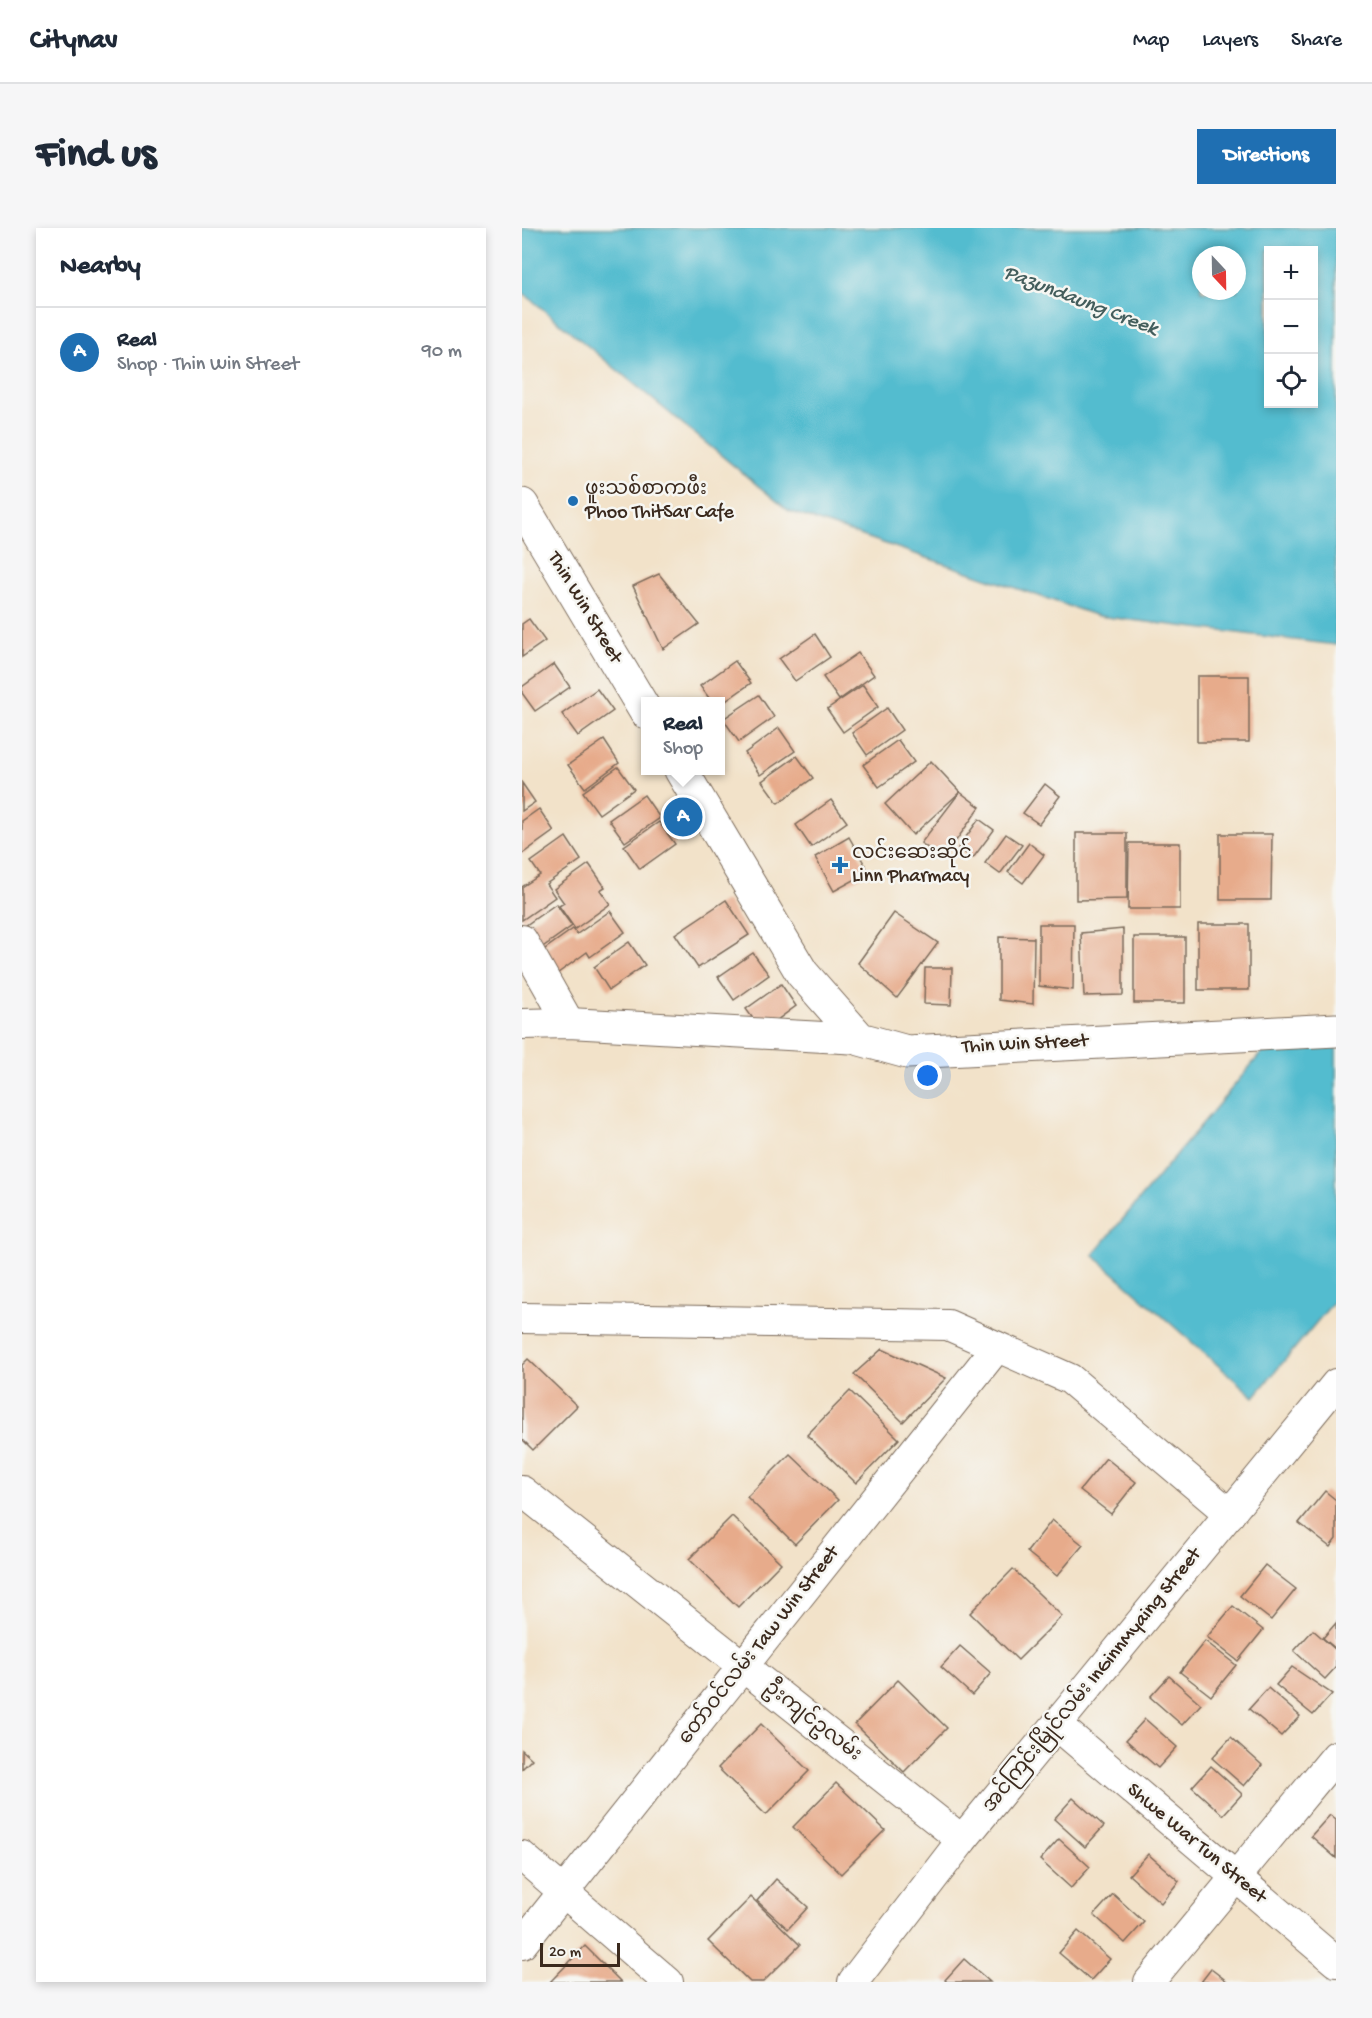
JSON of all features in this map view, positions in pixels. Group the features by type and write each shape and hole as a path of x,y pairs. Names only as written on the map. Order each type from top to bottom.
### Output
{"main road":[{"name":"Thin Win Street","path":"522,505 641,705"},
{"path":"683,775 802,974 860,1039"},
{"name":"Thin Win Street","path":"860,1039 907,1052 1336,1030"}],"street":[{"path":"522,940 569,1023"},
{"path":"522,1024 569,1023 860,1039"},
{"path":"522,1318 948,1325 1070,1379 1230,1514"},
{"name":"တော်ဝင်လမ်း Taw Win Street","path":"522,1944 997,1347"},
{"name":"အင်ကြင်းမြိုင်လမ်း InGinnMyaing Street","path":"853,1982 962,1840 1230,1514 1333,1393"},
{"name":"ဦးကျင်ဥလမ်း","path":"522,1491 962,1840"},
{"name":"Shwe War Tun Street","path":"1057,1725 1336,1962"},
{"path":"1149,1982 1336,1756"},
{"path":"522,1856 669,1982"}],"water":[{"name":"Pazundaung Creek","path":"522,228 1336,228 1336,645 1098,616 789,511 522,292"},
{"path":"1336,1047 1336,1299 1254,1397 1093,1255 1262,1052"}],"building":[{"path":"659,574 699,624 663,649 633,586"},
{"path":"529,619 545,641 522,657 522,624"},
{"path":"815,634 830,657 795,681 779,659"},
{"path":"858,653 874,675 839,700 823,677"},
{"path":"735,661 751,683 725,701 725,697 708,697 700,686"},
{"path":"554,664 570,687 535,711 522,693 522,687"},
{"path":"1197,676 1249,676 1249,742 1197,742"},
{"path":"863,685 878,707 843,732 827,709"},
{"path":"597,689 613,711 578,736 562,714"},
{"path":"759,695 774,717 739,742 725,722 725,718"},
{"path":"887,708 902,730 867,755 852,733"},
{"path":"779,728 795,751 760,775 745,753"},
{"path":"604,740 619,763 585,788 568,765"},
{"path":"898,740 914,762 879,787 863,765"},
{"path":"797,756 813,778 778,803 762,781"},
{"path":"931,761 960,792 913,835 885,804"},
{"path":"618,767 634,789 599,814 583,792"},
{"path":"522,783 535,802 522,811"},
{"path":"1045,784 1060,796 1039,824 1023,813"},
{"path":"960,792 980,807 943,859 921,843"},
{"path":"644,795 660,818 625,842 609,820"},
{"path":"831,800 847,822 811,847 796,825"},
{"path":"539,809 554,831 522,854 522,821"},
{"path":"979,819 994,830 973,858 958,848"},
{"path":"659,822 675,844 640,869 624,846"},
{"path":"1076,833 1127,833 1127,899 1076,900"},
{"path":"1006,834 1022,845 1000,874 985,863"},
{"path":"1220,834 1272,834 1271,900 1220,900"},
{"path":"566,837 581,860 546,884 555,897 522,920 522,887 540,875 531,862"},
{"path":"849,837 869,872 834,891 815,857"},
{"path":"1029,843 1044,855 1023,883 1008,872"},
{"path":"1129,843 1180,843 1180,909 1128,909"},
{"path":"589,864 605,887 600,890 610,904 575,929 559,906 564,903 554,889"},
{"path":"726,900 749,935 698,968 675,934"},
{"path":"556,904 572,926 537,951 522,928"},
{"path":"610,911 625,932 590,957 587,952 554,976 538,954 573,929 577,934"},
{"path":"894,913 938,943 897,998 858,963"},
{"path":"1039,924 1074,924 1073,990 1039,986"},
{"path":"1198,924 1249,924 1249,990 1198,990"},
{"path":"1123,929 1123,995 1084,996 1081,933"},
{"path":"999,937 1034,938 1033,1004 999,1000"},
{"path":"1134,937 1185,937 1185,1003 1134,1003"},
{"path":"629,942 645,965 609,990 594,967"},
{"path":"753,953 769,975 734,1000 718,977"},
{"path":"925,968 952,968 951,1005 924,1004"},
{"path":"781,984 796,1006 762,1031 746,1009"},
{"path":"882,1349 946,1378 903,1422 854,1374"},
{"path":"528,1359 577,1406 533,1450 522,1439 522,1365"},
{"path":"850,1391 899,1439 856,1483 807,1435"},
{"path":"790,1454 838,1500 795,1544 747,1497"},
{"path":"1106,1458 1136,1482 1111,1514 1080,1490"},
{"path":"1325,1491 1336,1500 1336,1539 1330,1547 1299,1523"},
{"path":"732,1516 781,1563 738,1607 689,1559"},
{"path":"1052,1520 1083,1545 1057,1576 1027,1552"},
{"path":"1265,1565 1296,1589 1271,1620 1240,1596"},
{"path":"1013,1569 1062,1616 1018,1660 970,1613"},
{"path":"1233,1606 1263,1630 1238,1661 1207,1637"},
{"path":"1336,1623 1336,1649 1323,1638"},
{"path":"1313,1630 1336,1650 1336,1667 1325,1679 1294,1651"},
{"path":"1205,1641 1236,1665 1211,1696 1180,1672"},
{"path":"960,1646 991,1673 972,1695 941,1667"},
{"path":"1292,1667 1332,1694 1313,1715 1276,1685"},
{"path":"1169,1676 1201,1704 1182,1725 1150,1697"},
{"path":"898,1680 947,1728 904,1772 855,1724"},
{"path":"1268,1688 1300,1716 1281,1736 1249,1709"},
{"path":"1145,1719 1177,1747 1158,1768 1126,1740"},
{"path":"761,1724 809,1771 766,1815 718,1768"},
{"path":"1231,1737 1262,1765 1244,1786 1212,1758"},
{"path":"522,1750 532,1759 522,1769"},
{"path":"1211,1766 1242,1794 1223,1815 1192,1787"},
{"path":"836,1783 885,1830 841,1874 793,1827"},
{"path":"1073,1798 1104,1826 1085,1847 1054,1819"},
{"path":"1330,1815 1336,1820 1336,1858 1311,1836"},
{"path":"1059,1839 1090,1867 1071,1888 1040,1860"},
{"path":"1148,1854 1179,1881 1161,1903 1129,1875"},
{"path":"776,1879 808,1907 788,1929 757,1901"},
{"path":"1113,1894 1144,1922 1125,1943 1094,1915"},
{"path":"751,1897 800,1945 763,1982 750,1982 708,1941"},
{"path":"1078,1931 1110,1959 1091,1980 1059,1953"},
{"path":"585,1946 621,1982 550,1982"},
{"path":"964,1959 990,1982 947,1982 945,1980"},
{"path":"1211,1969 1228,1982 1201,1982"}],"place":[{"name":"ဖူးသစ်စာကဖီး Phoo ThitSar Cafe","path":"573,501"},
{"name":"Real","path":"683,817"},
{"name":"လင်းဆေးဆိုင် Linn Pharmacy","path":"840,865"}]}
